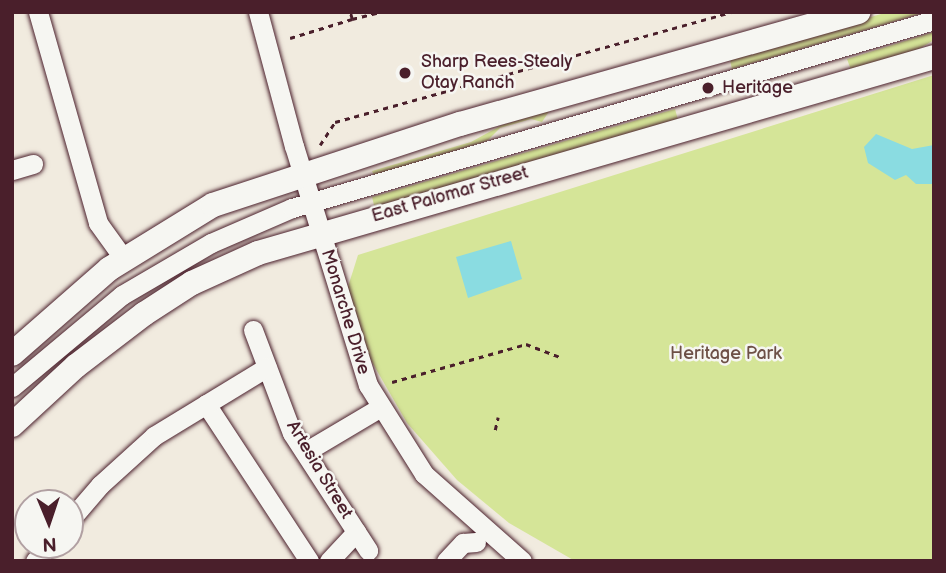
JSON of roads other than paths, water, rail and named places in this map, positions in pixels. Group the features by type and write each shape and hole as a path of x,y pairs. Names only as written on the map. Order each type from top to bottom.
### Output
{"main road":[{"path":"12,354 124,259 212,205 302,173 859,12"},
{"name":"East Palomar Street","path":"12,425 76,366 192,283 321,232 934,57"}],"street":[{"path":"38,12 98,223 124,259"},
{"name":"Monarche Drive","path":"258,12 358,362 379,408 424,474 481,545 522,561"},
{"path":"12,387 77,329 134,288 211,243 311,201 934,20"},
{"path":"12,170 33,164"},
{"name":"Artesia Street","path":"253,330 292,433 368,550"},
{"path":"84,504 100,485 155,436 267,367"},
{"path":"206,404 309,561"},
{"path":"305,452 379,408"},
{"name":"Artesia Street","path":"329,561 356,532"},
{"path":"446,561 463,543 481,545"}],"water":[{"path":"876,134 912,149 934,145 934,184 916,184 906,175 895,180 868,163 864,147"},
{"path":"511,241 522,279 468,298 456,257"}],"place":[{"name":"Sharp Rees-Stealy Otay Ranch","path":"405,73"},
{"name":"Heritage","path":"708,88"}],"park label":[{"name":"Heritage Park","path":"726,354"}]}
